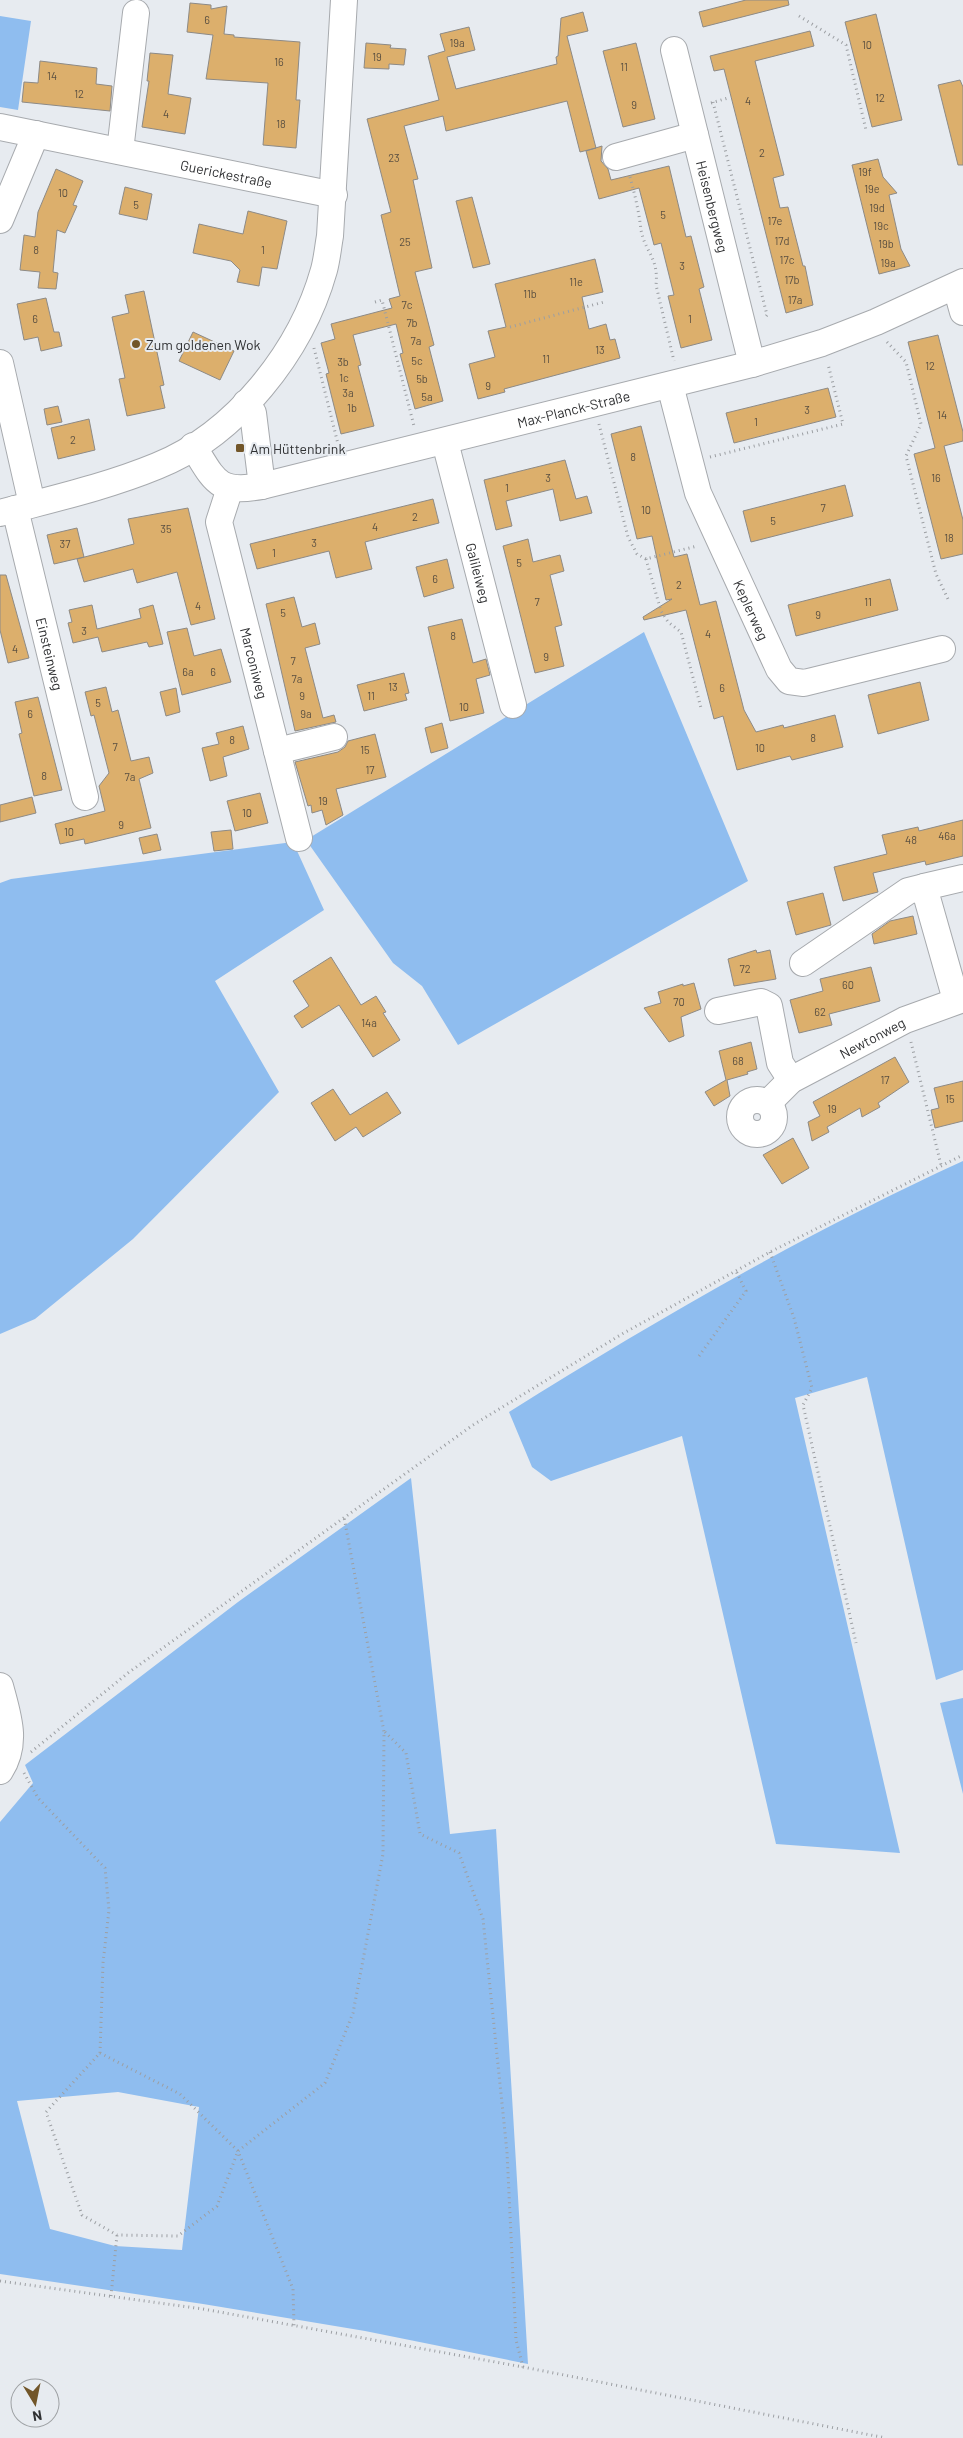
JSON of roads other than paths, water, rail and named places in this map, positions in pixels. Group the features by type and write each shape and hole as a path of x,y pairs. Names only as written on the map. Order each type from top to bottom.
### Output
{"street":[{"path":"16,509 106,484 158,466 220,428 246,403 283,358 309,311 324,270 330,236 334,195 344,0"},
{"path":"120,151 136,13"},
{"name":"Heisenbergweg","path":"674,50 752,364"},
{"name":"Guerickestraße","path":"0,127 334,195"},
{"path":"0,220 36,134"},
{"path":"620,155 694,135"},
{"path":"960,284 963,312"},
{"name":"Max-Planck-Straße","path":"230,488 262,486 445,442 752,364 822,343 876,322 960,284"},
{"name":"Einsteinweg","path":"0,363 16,509 85,797"},
{"name":"Keplerweg","path":"676,384 690,462 698,493 778,668 789,681 804,683 942,649"},
{"path":"246,403 253,414 262,486"},
{"name":"Galileiweg","path":"445,442 512,705"},
{"path":"193,446 210,474 219,483 230,488"},
{"name":"Marconiweg","path":"230,488 219,522 299,838"},
{"path":"277,751 334,737"},
{"path":"803,962 908,891 963,878"},
{"name":"Newtonweg","path":"768,1103 791,1080 905,1020 959,999 924,887"},
{"path":"718,1011 761,1002 769,1006 780,1063 791,1080"},
{"path":"0,1686 11,1725 9,1764"}],"place":[{"name":"Zum goldenen Wok","path":"136,344"},
{"name":"Am Hüttenbrink","path":"240,448"}]}
